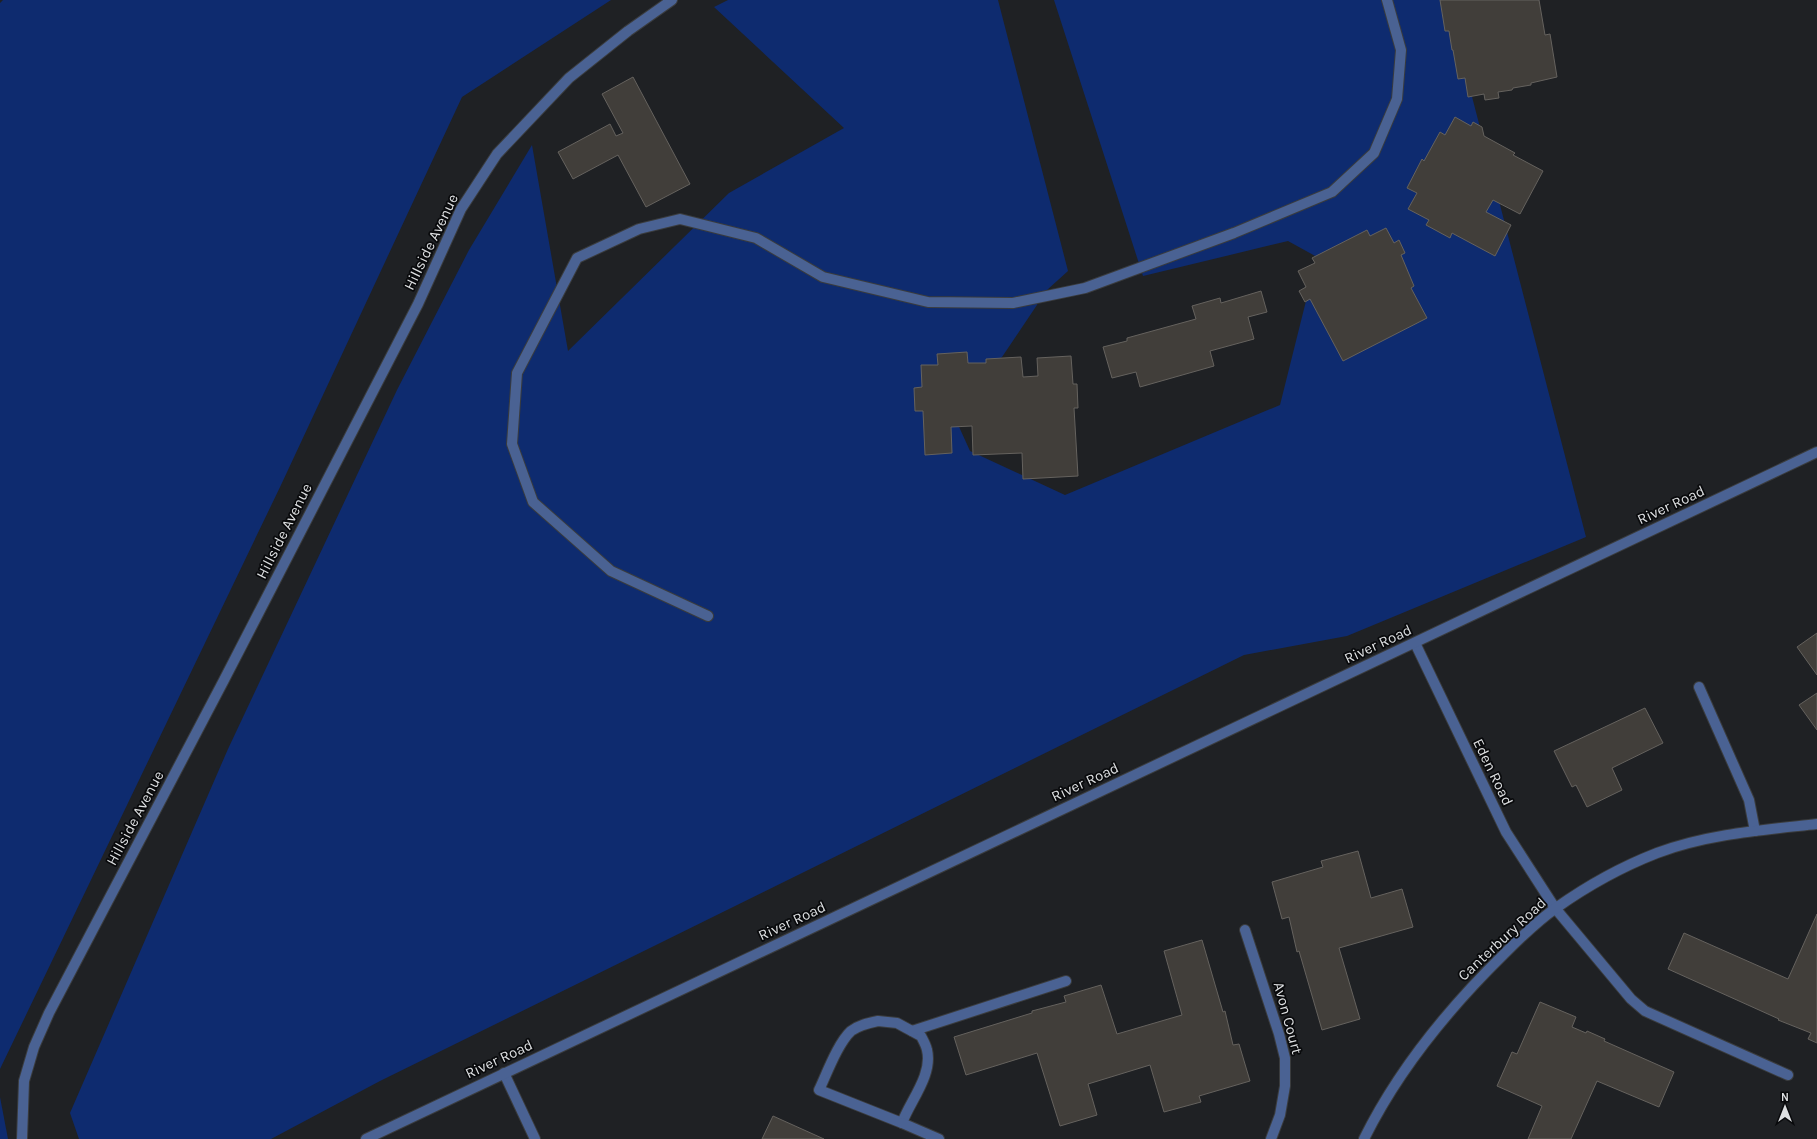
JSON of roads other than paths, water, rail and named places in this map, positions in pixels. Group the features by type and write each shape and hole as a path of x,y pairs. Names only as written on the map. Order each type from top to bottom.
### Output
{"street":[{"name":"Hillside Avenue","path":"22,1139 24,1081 34,1047 49,1013 228,673 418,304 461,210 497,154 568,78 628,31 672,0"},
{"path":"708,616 611,571 533,502 512,444 518,373 578,258 639,230 680,219 756,238 823,277 928,302 1013,303 1085,288 1234,233 1332,192 1374,153 1397,99 1398,92 1401,50 1387,0"},
{"name":"River Road","path":"366,1139 1817,452"},
{"name":"Eden Road","path":"1415,643 1506,832 1555,908 1631,999 1645,1011 1788,1075"},
{"path":"1699,687 1749,800 1755,831"},
{"name":"Canterbury Road","path":"1364,1139 1373,1121 1418,1052 1471,987 1527,931 1555,908 1591,884 1658,853 1705,839 1755,831 1817,824"},
{"name":"Avon Court","path":"1245,930 1279,1034 1285,1058 1285,1086 1280,1115 1271,1139"},
{"path":"912,1031 1066,981"},
{"path":"902,1123 922,1083 927,1066 928,1051 921,1036 897,1024 878,1021 863,1024 851,1032 842,1043 819,1090 939,1139"},
{"path":"504,1073 535,1139"}]}
